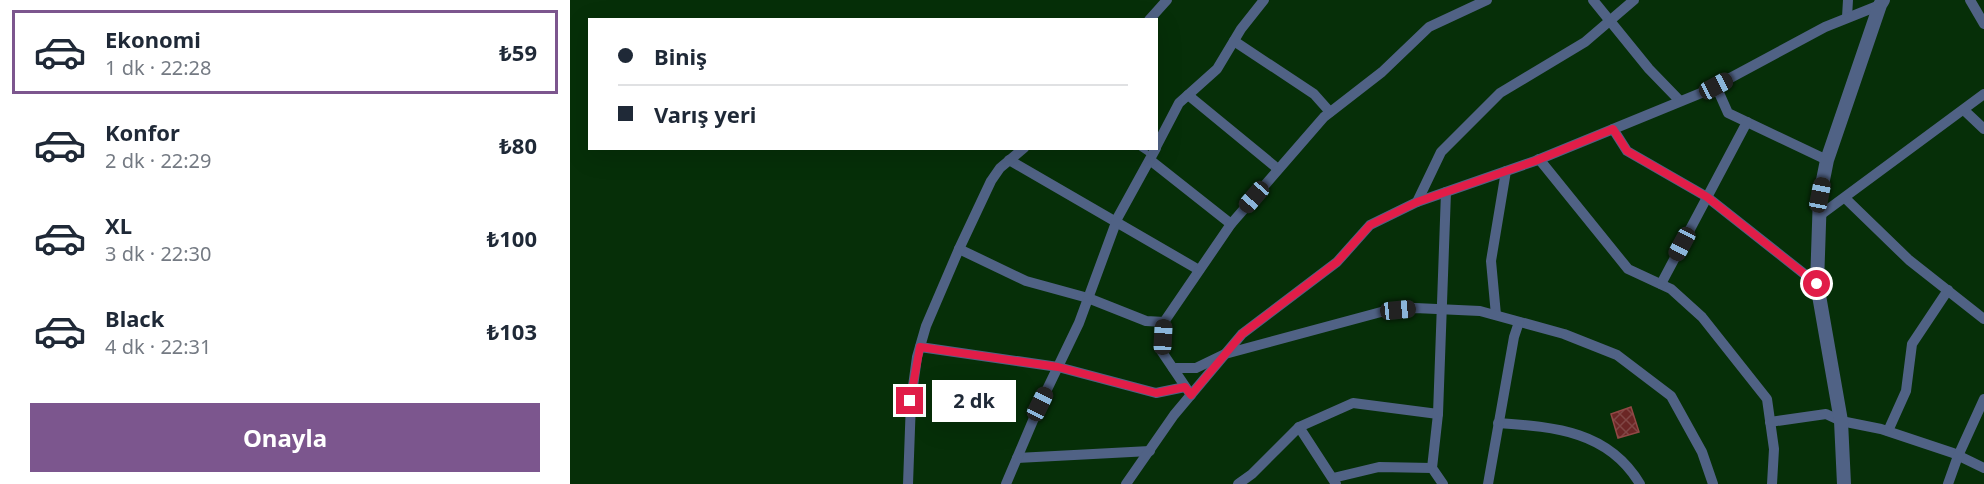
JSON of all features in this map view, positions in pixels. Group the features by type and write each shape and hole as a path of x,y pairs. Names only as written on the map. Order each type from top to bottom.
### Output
{"street":[{"path":"1151,18 1167,0"},
{"path":"1158,143 1179,103 1217,69 1264,0"},
{"path":"1188,391 1162,352 1164,322 1231,224 1324,117 1382,72 1429,27 1487,0"},
{"path":"1593,0 1680,101"},
{"path":"1417,202 1441,152 1500,93 1585,42 1634,0"},
{"path":"1847,17 1848,0"},
{"path":"1970,0 1984,24"},
{"path":"1126,484 1188,391 1242,334 1337,262 1370,225 1417,202 1539,159 1716,86 1808,36 1882,2"},
{"path":"1844,484 1841,421 1817,284 1820,195 1827,160 1882,2"},
{"path":"1234,41 1314,94 1330,112"},
{"path":"1716,86 1728,113 1827,160"},
{"path":"1819,216 1984,94"},
{"path":"1188,95 1278,170"},
{"path":"1964,110 1984,129"},
{"path":"1661,284 1747,122"},
{"path":"1613,129 1627,151 1707,197 1817,284"},
{"path":"908,484 910,401 926,326 991,181 1000,168 1022,150"},
{"path":"1006,484 1079,323 1116,223 1153,153 1231,224"},
{"path":"1539,159 1628,269 1671,289 1702,317 1767,399 1774,449 1772,484"},
{"path":"1009,160 1199,270"},
{"path":"1496,315 1491,261 1506,171"},
{"path":"1443,484 1432,468 1438,414 1446,192"},
{"path":"1845,198 1909,260 1984,319"},
{"path":"959,249 1026,281 1088,298 1146,321 1164,322"},
{"path":"1888,431 1906,391 1912,344 1948,290"},
{"path":"1173,368 1196,368 1225,354 1381,312 1415,308 1480,311 1564,334 1617,355 1671,396 1702,452 1713,484"},
{"path":"1488,484 1514,337 1519,322"},
{"path":"920,347 1058,367 1156,393 1188,391"},
{"path":"1948,484 1984,399"},
{"path":"1238,484 1252,474 1299,428 1353,403 1438,414"},
{"path":"1770,422 1826,414 1841,421 1888,431 1958,456 1984,468"},
{"path":"1498,423 1553,428 1579,434 1610,451 1629,469 1640,484"},
{"path":"1299,428 1335,481 1379,467 1432,468"},
{"path":"1017,458 1150,451"}],"building":[{"path":"1631,407 1639,432 1618,438 1611,414"}],"route":[{"path":"910,401 920,347 1058,367 1156,393 1185,387 1191,395 1242,334 1337,262 1370,225 1417,202 1535,161 1613,129 1627,151 1707,197 1817,284"}]}
